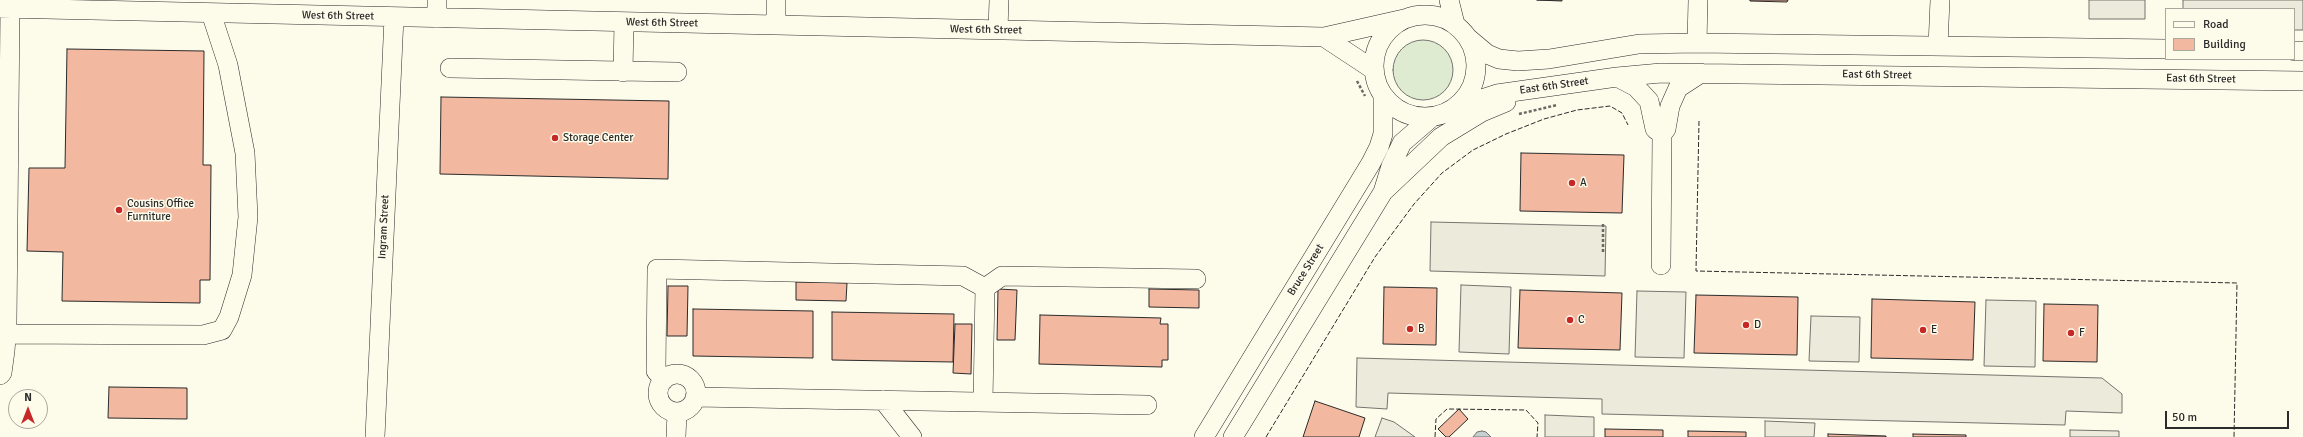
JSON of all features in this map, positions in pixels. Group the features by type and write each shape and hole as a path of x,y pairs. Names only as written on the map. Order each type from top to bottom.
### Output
{"street":[{"path":"776,0 776,25"},
{"path":"998,30 999,0"},
{"path":"1424,0 1409,17 1391,28 1381,40 1375,54 1374,70 1377,83 1383,95 1393,106 1405,113 1418,117 1432,117"},
{"path":"1383,192 1391,166 1402,143 1432,117 1454,108 1464,99 1471,88 1475,75 1476,62 1461,31 1449,0"},
{"path":"1697,42 1698,0"},
{"path":"1938,46 1940,0"},
{"path":"0,374 2,373 6,334 5,8"},
{"name":"West 6th Street","path":"5,8 394,17 437,9 624,22 1324,37 1409,17"},
{"path":"6,334 203,335 222,330 229,317 242,275 248,217 245,153 228,65 211,13"},
{"path":"1409,17 1428,15 1442,18 1461,31 1487,54 1499,59 1518,61 1549,59 1638,44 1697,42 2165,49"},
{"name":"Ingram Street","path":"375,437 394,17"},
{"path":"623,72 624,22"},
{"path":"1324,37 1374,70"},
{"path":"450,68 677,72"},
{"name":"East 6th Street","path":"1454,108 1497,94 1617,77 1661,73 2303,81"},
{"path":"1661,264 1662,134 1666,129 1670,106 1678,88 1701,73"},
{"path":"1617,77 1636,87 1649,102 1655,129 1662,134"},
{"path":"1233,437 1383,192 1417,158 1441,137 1462,123 1501,104 1545,88"},
{"name":"Bruce Street","path":"1204,437 1371,163 1379,147 1383,134 1383,95"},
{"path":"664,380 656,371 658,269 963,276 985,288"},
{"path":"985,288 1002,276 1196,279"},
{"path":"983,402 985,288"},
{"path":"671,376 684,376 693,384 695,397 689,408 677,412 666,408 659,399 659,388 664,380 671,376"},
{"path":"695,397 1147,405"},
{"path":"883,400 912,437"},
{"path":"676,437 677,412"}],"path":[{"path":"1356,79 1365,96 1366,103"},
{"path":"1513,115 1564,103"},
{"path":"1603,224 1603,252"}],"green space":[{"path":"1417,40 1429,40 1440,45 1448,53 1453,64 1451,82 1440,95 1429,100 1417,100 1406,95 1398,87 1393,76 1393,64 1398,53 1406,45"}],"shaded area":[{"path":"2089,0 2145,0 2145,19 2089,19"},
{"path":"2183,0 2303,0 2303,30 2295,30 2295,8 2183,8"},
{"path":"1431,222 1606,226 1605,276 1430,271"},
{"path":"1461,285 1511,287 1509,354 1459,352"},
{"path":"1637,291 1686,292 1684,358 1635,357"},
{"path":"1986,300 2036,301 2035,367 1984,366"},
{"path":"1811,316 1860,317 1859,362 1809,361"},
{"path":"1357,358 2102,378 2122,394 2122,413 2066,411 2065,425 1602,414 1602,399 1388,393 1387,409 1356,407"},
{"path":"1545,415 1594,417 1594,437 1545,437"},
{"path":"1382,418 1394,422 1415,437 1375,437"},
{"path":"1765,421 1815,423 1814,437 1765,437"},
{"path":"2070,430 2119,431 2119,437 2070,437"},
{"path":"1477,432 1486,432 1491,437 1473,437"}],"building":[{"path":"1537,0 1562,0 1562,1"},
{"path":"1750,0 1788,0 1787,2"},
{"name":"Cousins Office Furniture","path":"67,49 204,51 203,165 211,165 210,280 200,280 200,303 62,301 63,252 27,251 29,168 65,168"},
{"name":"Storage Center","path":"441,97 669,101 668,179 440,174"},
{"name":"A","path":"1521,153 1624,155 1622,213 1520,211"},
{"path":"796,282 847,283 846,301 796,300"},
{"path":"668,286 688,286 687,336 667,336"},
{"name":"B","path":"1384,287 1437,288 1436,345 1383,344"},
{"path":"998,289 1017,290 1015,340 997,340"},
{"path":"1149,289 1199,290 1199,308 1149,307"},
{"name":"C","path":"1520,290 1622,293 1620,350 1518,348"},
{"name":"D","path":"1696,295 1798,297 1797,355 1694,353"},
{"name":"E","path":"1872,299 1975,302 1973,360 1871,358"},
{"name":"F","path":"2044,304 2098,305 2097,362 2043,361"},
{"path":"693,309 813,311 813,358 693,356"},
{"path":"832,312 954,314 953,362 832,360"},
{"path":"1040,315 1161,318 1160,324 1168,324 1168,360 1162,360 1162,367 1039,364"},
{"path":"955,324 972,324 971,374 953,373"},
{"path":"109,387 187,388 187,419 108,418"},
{"path":"1315,401 1365,418 1359,437 1303,437"},
{"path":"1459,409 1468,419 1449,437 1446,437 1438,429"},
{"path":"1605,429 1663,430 1663,437 1605,437"},
{"path":"1688,431 1746,432 1746,437 1688,437"},
{"path":"1828,434 1886,436 1886,437 1828,437"},
{"path":"1913,434 1966,435 1966,437 1913,437"}],"fence":[{"path":"1266,437 1375,257 1414,204 1442,173 1473,150 1506,134 1544,119 1577,110 1610,106 1622,113 1628,125"},
{"path":"1699,121 1696,271 2237,283 2234,437"},
{"path":"1435,437 1436,419 1447,409 1526,410 1538,423 1537,437"}],"place":[{"name":"Storage Center","path":"555,138"},
{"name":"A","path":"1572,183"},
{"name":"Cousins Office Furniture","path":"119,210"},
{"name":"C","path":"1570,320"},
{"name":"D","path":"1746,325"},
{"name":"B","path":"1410,329"},
{"name":"E","path":"1923,330"},
{"name":"F","path":"2071,333"}]}
